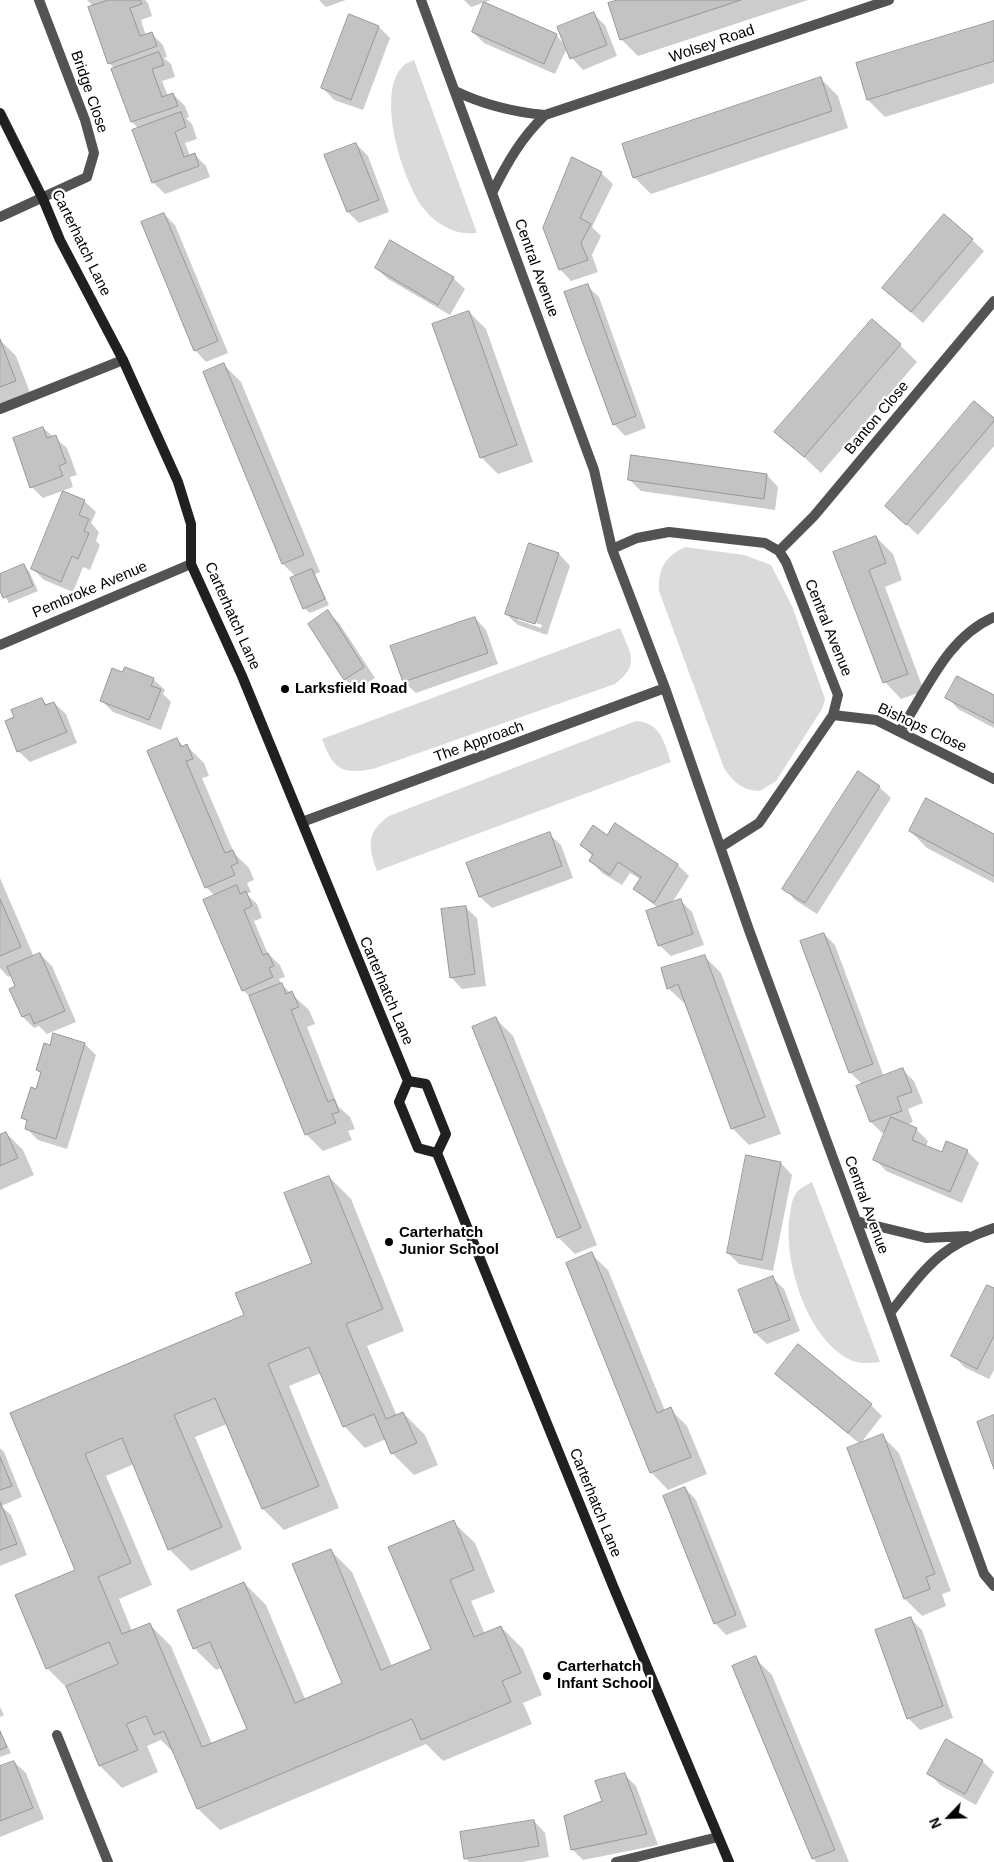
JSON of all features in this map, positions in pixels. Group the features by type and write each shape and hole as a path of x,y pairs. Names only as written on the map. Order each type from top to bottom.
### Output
{"street":[{"name":"Bridge Close","path":"0,217 43,199 87,177 94,153 85,120 39,0"},
{"name":"Central Avenue","path":"421,0 594,470 612,549 665,688 749,930 890,1312 984,1574 994,1586"},
{"name":"Wolsey Road","path":"455,90 474,100 498,107 517,112 545,115 889,0"},
{"name":"Carterhatch Lane","path":"0,114 43,199 60,240 123,360 178,482 191,524 191,564 242,676 408,1081"},
{"name":"Wolsey Road","path":"492,193 507,163 527,132 545,115"},
{"name":"Banton Close","path":"779,551 814,516 994,301"},
{"path":"0,409 123,360"},
{"path":"612,549 637,538 669,532 764,543 779,551"},
{"name":"Central Avenue","path":"721,846 759,823 833,715 838,695 786,562 779,551"},
{"name":"Pembroke Avenue","path":"0,645 191,564"},
{"path":"900,730 947,654 979,624 994,617"},
{"name":"The Approach","path":"302,822 665,688"},
{"name":"Bishops Close","path":"833,715 876,720 900,730 994,779"},
{"path":"408,1081 426,1084 433,1101 446,1134 437,1153 418,1148 399,1102 408,1081"},
{"name":"Carterhatch Lane","path":"437,1153 613,1586 729,1862"},
{"path":"856,1221 926,1238 970,1236"},
{"path":"890,1312 938,1255 970,1236 994,1228"},
{"path":"57,1735 108,1862"},
{"path":"616,1862 718,1837"}],"shaded area":[{"path":"414,60 477,233 455,231 435,220 424,209 408,179 395,137 392,95 395,78 404,65"},
{"path":"685,547 744,555 771,565 792,606 824,696 825,700 822,709 776,781 760,791 754,791 739,785 724,768 659,591 660,576 664,564 672,555"},
{"path":"620,628 630,651 631,664 623,677 615,684 373,769 353,771 339,767 330,757 322,739"},
{"path":"636,721 651,725 656,730 663,741 671,762 377,871 372,855 371,841 376,828 389,816"},
{"path":"812,1182 880,1362 856,1362 837,1351 823,1336 811,1318 801,1297 790,1253 790,1214 795,1194"}],"building":[{"path":"109,0 140,0 142,4 130,8 140,36 152,32 157,46 108,64 88,7"},
{"path":"618,0 741,0 620,40 608,3"},
{"path":"484,2 557,34 544,64 472,32"},
{"path":"594,12 607,45 570,59 557,27"},
{"path":"349,14 379,26 351,100 321,88"},
{"path":"994,21 994,61 867,100 856,63"},
{"path":"159,52 164,65 152,69 162,97 173,93 178,106 131,122 111,69"},
{"path":"821,77 832,111 633,178 622,144"},
{"path":"181,112 186,127 175,132 184,157 195,153 199,166 152,183 132,130"},
{"path":"356,143 379,200 347,212 324,155"},
{"path":"572,157 602,172 580,218 591,224 581,243 588,260 559,270 543,228"},
{"path":"164,213 218,341 194,351 141,222"},
{"path":"944,214 973,239 911,312 882,288"},
{"path":"390,240 454,277 438,305 375,268"},
{"path":"588,284 636,416 613,425 564,292"},
{"path":"469,311 517,445 480,458 432,324"},
{"path":"872,319 901,344 804,457 774,432"},
{"path":"0,339 16,381 0,387"},
{"path":"224,363 304,555 282,564 203,372"},
{"path":"974,401 994,418 994,421 906,525 885,506"},
{"path":"43,427 47,438 56,435 66,463 59,466 63,476 30,488 13,438"},
{"path":"631,455 767,474 764,499 628,480"},
{"path":"63,491 85,500 79,515 89,519 84,531 89,533 78,559 72,556 61,582 31,569"},
{"path":"876,536 886,563 869,570 908,674 883,683 833,552"},
{"path":"529,543 559,553 535,624 505,614"},
{"path":"24,564 33,586 3,598 0,591 0,574"},
{"path":"312,569 325,599 303,609 290,578"},
{"path":"328,610 364,667 344,680 308,624"},
{"path":"475,617 488,653 403,682 390,646"},
{"path":"125,667 154,678 151,686 161,689 149,720 100,701 112,668 122,672"},
{"path":"957,676 994,695 994,723 945,698"},
{"path":"42,698 45,705 54,702 67,732 17,752 5,721 14,717 11,710"},
{"path":"177,738 181,747 187,744 193,759 186,761 225,853 233,850 238,863 231,866 235,875 205,888 147,751"},
{"path":"858,771 880,786 805,903 782,889"},
{"path":"926,798 994,834 994,876 909,831"},
{"path":"615,823 678,864 654,903 633,889 641,877 618,862 610,875 589,861 593,854 580,845 593,825 607,835"},
{"path":"550,832 562,866 479,897 466,863"},
{"path":"237,885 240,894 246,891 252,906 244,910 263,955 268,953 274,966 269,968 273,977 242,991 203,900"},
{"path":"0,899 21,947 0,956"},
{"path":"681,899 693,934 658,946 646,911"},
{"path":"466,906 475,974 450,978 441,909"},
{"path":"824,933 873,1064 849,1073 800,941"},
{"path":"40,953 65,1011 34,1024 30,1014 22,1017 9,989 15,986 7,967"},
{"path":"705,955 765,1117 731,1129 678,984 667,989 661,968"},
{"path":"282,983 286,994 292,991 299,1007 291,1010 328,1102 334,1099 339,1112 332,1114 336,1123 305,1135 249,996"},
{"path":"496,1017 581,1228 557,1238 472,1027"},
{"path":"53,1033 85,1043 56,1139 25,1129 27,1120 21,1118 31,1087 36,1089 41,1072 36,1070 44,1043 50,1045"},
{"path":"903,1068 912,1092 897,1097 902,1111 870,1122 856,1086"},
{"path":"891,1117 917,1128 912,1140 942,1152 946,1141 968,1150 950,1192 873,1160"},
{"path":"6,1132 18,1158 0,1166 0,1135"},
{"path":"746,1155 781,1162 762,1260 727,1253"},
{"path":"329,1176 383,1309 346,1324 386,1419 403,1412 417,1443 391,1454 374,1414 343,1427 309,1347 268,1364 319,1486 262,1509 215,1398 174,1415 222,1527 168,1550 122,1438 85,1454 131,1563 98,1577 122,1634 150,1623 202,1747 247,1729 210,1642 193,1649 177,1610 244,1582 295,1703 342,1683 292,1564 331,1549 381,1670 431,1649 388,1547 454,1520 474,1570 450,1580 474,1637 501,1626 521,1673 502,1681 511,1702 421,1740 412,1719 197,1809 164,1731 154,1735 146,1716 126,1724 138,1750 99,1766 66,1686 118,1664 109,1642 46,1669 15,1595 75,1570 10,1413 244,1315 235,1293 312,1263 284,1193"},
{"path":"592,1252 657,1413 671,1407 691,1457 650,1473 566,1263"},
{"path":"773,1276 790,1320 754,1333 738,1290"},
{"path":"987,1285 994,1288 994,1336 977,1369 951,1356"},
{"path":"798,1344 872,1404 848,1433 775,1374"},
{"path":"994,1415 994,1469 977,1422"},
{"path":"883,1434 935,1574 926,1577 930,1589 904,1599 847,1448"},
{"path":"0,1457 12,1486 0,1490"},
{"path":"685,1487 736,1615 714,1624 663,1496"},
{"path":"0,1502 17,1544 0,1550"},
{"path":"911,1617 943,1706 907,1719 875,1630"},
{"path":"756,1656 835,1850 812,1859 732,1666"},
{"path":"0,1731 7,1747 0,1750"},
{"path":"946,1739 983,1760 965,1794 927,1774"},
{"path":"14,1761 33,1808 0,1821 0,1766"},
{"path":"625,1773 647,1834 571,1850 564,1816 602,1801 595,1781"},
{"path":"534,1820 539,1846 464,1859 460,1832"}],"place":[{"name":"Larksfield Road","path":"285,689"},
{"name":"Carterhatch Junior School","path":"389,1242"},
{"name":"Carterhatch Infant School","path":"547,1676"}]}
